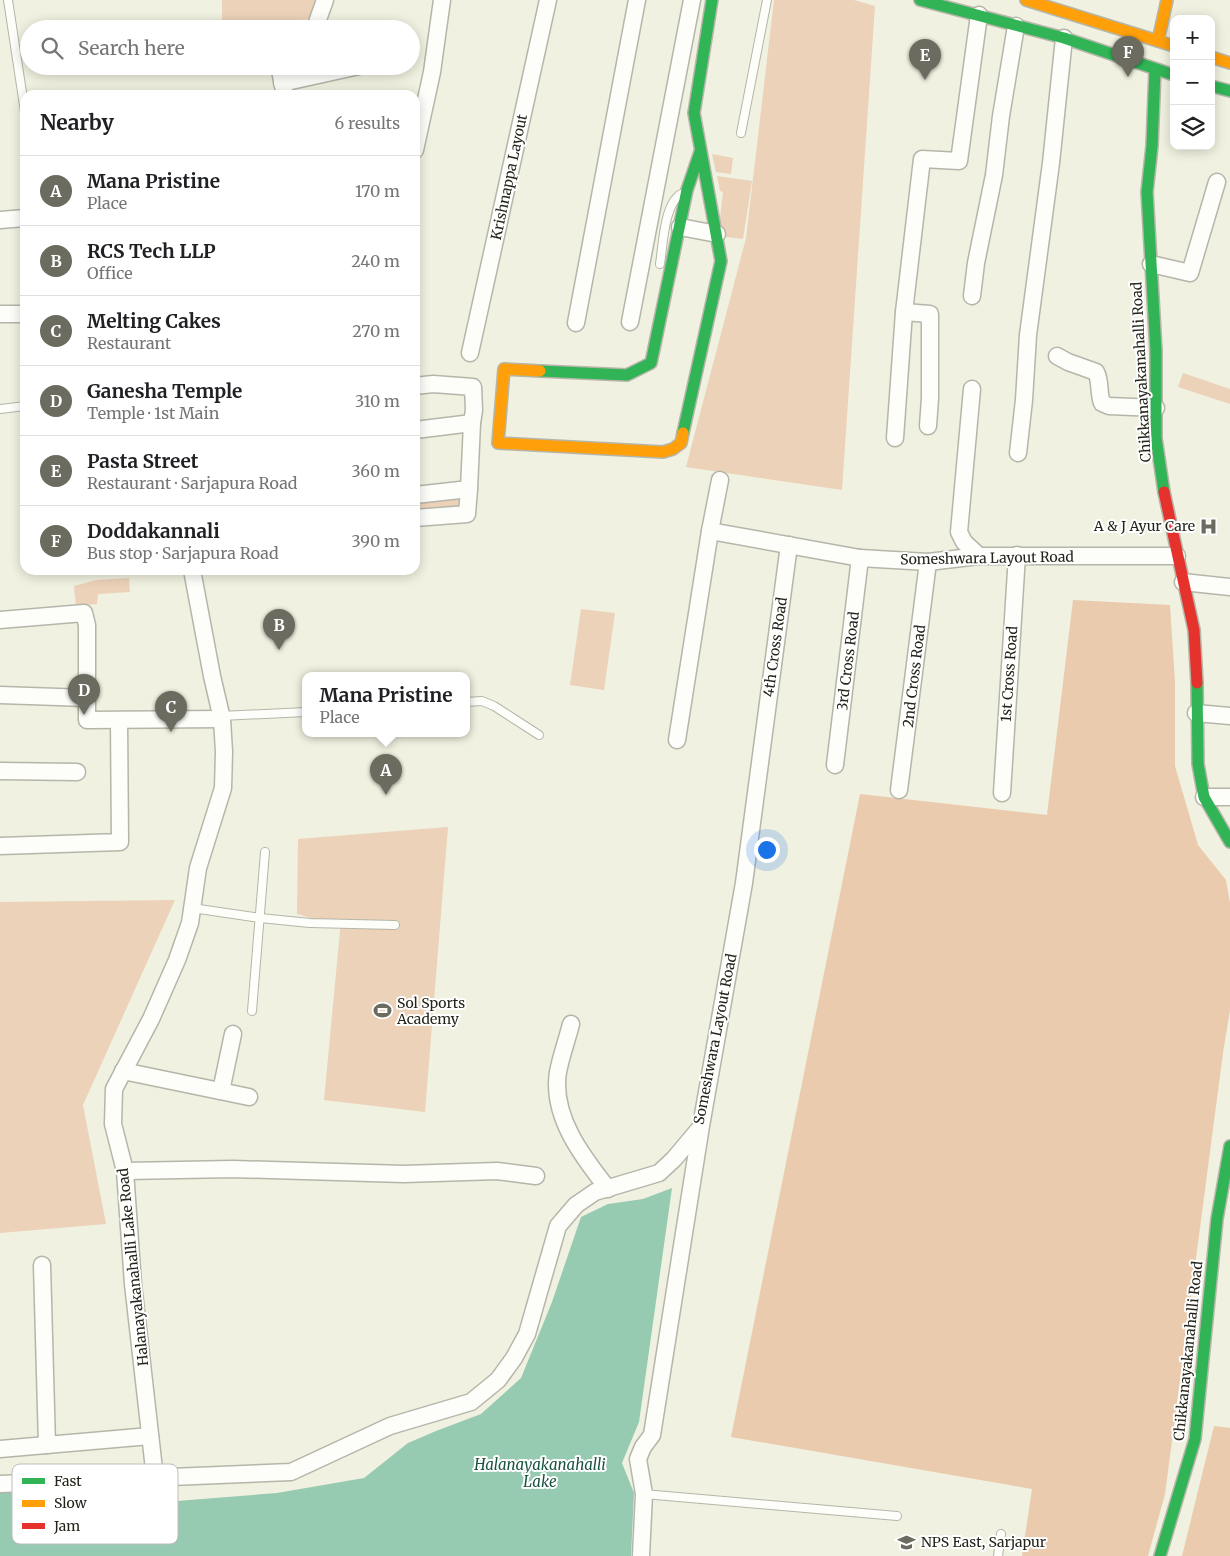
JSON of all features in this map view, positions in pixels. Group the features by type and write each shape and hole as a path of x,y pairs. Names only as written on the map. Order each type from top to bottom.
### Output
{"main road":[{"path":"700,152 687,190 651,364 627,375 504,369 498,444 663,452 673,449 681,443 721,261 700,152 694,106 712,0"},
{"path":"920,0 1064,38 1170,74"},
{"path":"1026,0 1170,45"},
{"path":"1158,41 1167,0"},
{"path":"1215,58 1230,63"},
{"name":"Chikkanayakanahalli Road","path":"1155,70 1152,146 1147,192 1156,351 1156,438 1163,488 1194,630 1198,764 1204,797 1230,842"},
{"path":"1215,87 1230,91"},
{"name":"Chikkanayakanahalli Road","path":"1160,1556 1195,1439 1217,1219 1230,1146"}],"street":[{"path":"318,20 325,0"},
{"path":"420,127 432,72 442,0"},
{"name":"Krishnappa Layout","path":"470,353 548,0"},
{"path":"576,323 637,0"},
{"path":"630,322 692,0"},
{"path":"895,438 904,312 922,159 959,161 979,15"},
{"path":"972,296 976,263 994,176 1016,26"},
{"path":"1018,454 1028,335 1050,172 1064,38"},
{"path":"281,75 284,89 330,75"},
{"path":"1151,264 1190,273 1217,182"},
{"path":"0,220 20,218"},
{"path":"680,226 716,234"},
{"path":"904,312 930,314 928,426"},
{"path":"0,314 20,314"},
{"path":"1057,356 1096,372 1100,380 1099,394 1102,403 1109,406 1156,408"},
{"path":"420,385 433,384 473,387 474,410 467,514 420,518"},
{"path":"972,389 958,532 964,542 979,556"},
{"path":"420,429 472,423"},
{"path":"677,740 710,531 720,480"},
{"path":"420,494 469,489"},
{"name":"Someshwara Layout Road","path":"710,531 860,558 928,562 979,556 1017,555 1177,556"},
{"name":"4th Cross Road","path":"762,748 789,545"},
{"name":"1st Cross Road","path":"1002,793 1017,555"},
{"name":"3rd Cross Road","path":"835,764 860,558"},
{"name":"2nd Cross Road","path":"899,790 928,562"},
{"name":"Halanayakanahalli Lake Road","path":"153,1464 133,1284 125,1171 113,1124 114,1089 151,1019 177,960 190,923 198,868 223,788 224,752 222,717 212,676 193,575"},
{"path":"1183,582 1230,587"},
{"path":"0,620 84,613 87,625 87,720 222,717"},
{"path":"0,696 87,698"},
{"path":"1196,713 1230,716"},
{"path":"0,846 120,842 119,720"},
{"name":"Someshwara Layout Road","path":"178,1477 291,1472 390,1426 471,1402 498,1380 514,1358 527,1334 558,1226 576,1205 595,1192 659,1173 674,1159 701,1126 744,883 762,748"},
{"path":"0,771 78,772"},
{"path":"1204,797 1230,797"},
{"path":"571,1024 558,1072 557,1098 565,1122 584,1158 608,1188"},
{"path":"221,1091 233,1034"},
{"path":"123,1071 250,1097"},
{"path":"641,1556 644,1494 638,1459 643,1446 652,1435 701,1126"},
{"path":"125,1171 233,1169 404,1174 498,1171 536,1176"},
{"path":"42,1265 47,1445"},
{"path":"0,1450 150,1436"}],"lane":[{"path":"8,0 22,90"},
{"path":"741,133 766,0"},
{"path":"660,264 669,207 675,197 687,190"},
{"path":"707,329 713,345"},
{"path":"0,409 20,407"},
{"path":"470,702 482,701 494,706 540,735"},
{"path":"222,717 302,712"},
{"path":"252,1011 265,852"},
{"path":"192,908 310,923 395,925"},
{"path":"644,1494 897,1516"},
{"path":"998,1556 1000,1534"}],"shaded area":[{"path":"222,0 315,0 312,19 222,20"},
{"path":"774,0 854,0 875,6 842,490 686,467 746,238"},
{"path":"712,154 733,158 731,174 716,172"},
{"path":"717,176 752,181 743,239 718,236 723,192 720,191"},
{"path":"1183,373 1230,389 1230,404 1178,387"},
{"path":"461,492 461,509 420,512 420,497"},
{"path":"129,578 130,592 98,594 97,604 76,606 74,586 96,580"},
{"path":"1073,600 1170,605 1175,682 1175,766 1198,845 1226,880 1230,903 1230,1010 1165,1494 1148,1556 1022,1556 1032,1489 731,1437 860,794 1047,815"},
{"path":"581,609 615,613 604,690 570,685"},
{"name":"Sol Sports Academy","path":"448,827 425,1112 324,1100 341,920 322,921 297,914 298,839"},
{"path":"175,900 83,1105 106,1224 0,1233 0,902"},
{"path":"1214,1426 1230,1428 1230,1556 1182,1556"}],"water":[{"name":"Halanayakanahalli Lake","path":"672,1188 639,1422 622,1463 634,1493 631,1556 0,1556 0,1489 12,1489 12,1544 178,1544 178,1501 277,1493 364,1478 408,1443 481,1414 521,1378 552,1302 581,1217 608,1204 643,1199"}],"traffic: fast":[{"path":"683,433 721,261 694,113 712,0"},
{"path":"920,0 1064,38 1170,74"},
{"path":"1155,70 1152,146 1147,192 1156,351 1156,438 1164,492"},
{"path":"1215,87 1230,91"},
{"path":"540,371 627,375 651,363 687,190 700,152"},
{"path":"1197,683 1198,764 1204,797 1230,842"},
{"path":"1160,1556 1195,1439 1217,1219 1230,1146"}],"traffic: slow":[{"path":"1026,0 1170,45"},
{"path":"1158,41 1167,0"},
{"path":"1215,58 1230,63"},
{"path":"540,371 504,369 498,443 663,452 673,449 681,443 683,433"}],"traffic: jam":[{"path":"1164,492 1194,630 1197,683"}],"place":[{"name":"Doddakannali","path":"1128,77"},
{"name":"Pasta Street","path":"925,80"},
{"name":"A & J Ayur Care","path":"1209,526"},
{"name":"RCS Tech LLP","path":"279,650"},
{"name":"Ganesha Temple","path":"84,715"},
{"name":"Melting Cakes","path":"171,732"},
{"name":"Mana Pristine","path":"386,795"},
{"name":"Sol Sports Academy","path":"383,1011"},
{"name":"NPS East, Sarjapur","path":"907,1542"}]}
